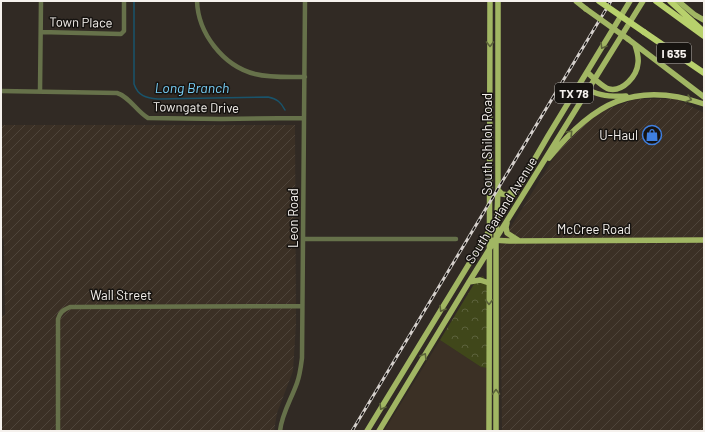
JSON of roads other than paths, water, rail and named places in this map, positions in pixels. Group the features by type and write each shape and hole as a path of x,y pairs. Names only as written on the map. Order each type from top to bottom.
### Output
{"highway":[{"name":"I 635","path":"599,1 704,72"},
{"name":"I 635","path":"656,1 704,36"},
{"path":"670,1 677,4 704,32"}],"main road":[{"path":"576,1 628,38 704,97"},
{"name":"South Garland Avenue","path":"367,431 486,240 497,218 519,186 630,1"},
{"name":"South Garland Avenue","path":"378,431 468,282 496,240 643,1"},
{"path":"490,3 498,3"},
{"name":"South Shiloh Road","path":"489,232 490,3"},
{"name":"South Shiloh Road","path":"496,430 498,3"},
{"path":"677,4 704,20"},
{"path":"587,72 605,87 610,89 622,87 629,82 635,74 638,64 638,56 635,44"},
{"path":"490,61 493,63 494,77 498,82"},
{"path":"600,82 602,68"},
{"path":"579,84 599,95 609,97 653,94 678,96 704,104"},
{"path":"537,174 562,142 598,110 624,99 641,95"},
{"path":"498,190 502,194 508,195 514,188 519,186"},
{"path":"508,219 506,227 507,233 520,241"},
{"path":"486,240 489,249 489,430 496,430"},
{"name":"McCree Road","path":"486,240 704,240"},
{"path":"468,282 480,280 489,283"},
{"path":"489,422 496,422"}],"street":[{"path":"40,92 41,1"},
{"name":"Town Place","path":"41,32 121,34 124,31 124,1"},
{"path":"197,1 197,9 201,23 207,35 215,48 232,64 253,74 262,76 305,78"},
{"name":"Leon Road","path":"280,431 283,416 298,382 302,353 305,1"},
{"name":"Towngate Drive","path":"1,91 117,93 122,94 141,114 148,118 304,118"},
{"path":"304,239 456,239"},
{"name":"Wall Street","path":"58,431 58,319 63,310 70,307 302,306"}],"waterway":[{"name":"Long Branch","path":"134,1 134,84 140,94 146,97 158,99 268,97 278,101 285,110"}],"railway":[{"path":"352,431 611,1"}],"place":[{"name":"U-Haul","path":"652,135"}]}
